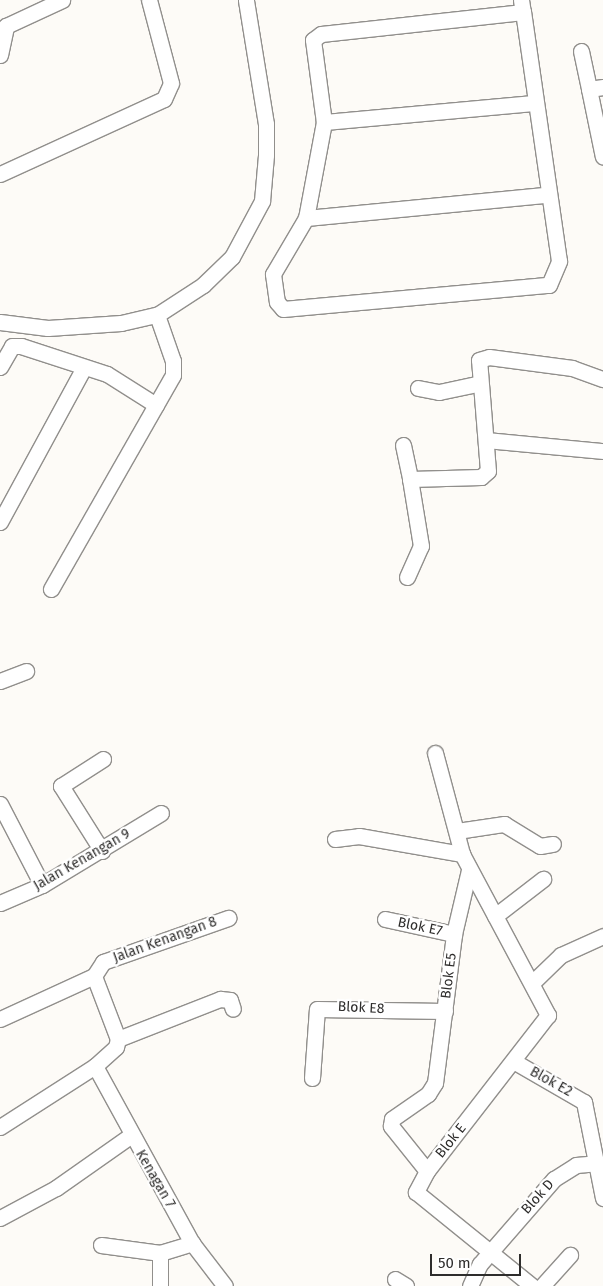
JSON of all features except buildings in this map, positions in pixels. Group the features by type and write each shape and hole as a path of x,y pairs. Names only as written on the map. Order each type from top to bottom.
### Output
{"street":[{"path":"0,55 6,26 62,0"},
{"path":"0,174 164,99 171,83 149,0"},
{"path":"0,322 48,328 121,323 156,316 203,285 232,257 262,201 266,124 246,0"},
{"path":"522,6 534,103 559,261 549,284 294,311 277,302 273,274 306,218 324,122 312,46 321,34 522,6"},
{"path":"580,51 596,88 603,157"},
{"path":"324,122 534,103"},
{"path":"306,218 547,194"},
{"path":"51,589 173,375 173,361 156,316"},
{"path":"0,367 15,345 119,379 156,404"},
{"path":"410,479 484,476 489,468 477,384 476,363 489,357 588,371 603,379"},
{"path":"0,522 84,368"},
{"path":"418,388 439,392 477,384"},
{"path":"486,440 603,451"},
{"path":"403,444 421,546 407,577"},
{"path":"0,681 26,671"},
{"path":"435,753 462,854 469,870 533,982 561,955 603,936"},
{"path":"102,851 61,786 103,758"},
{"path":"0,804 42,885"},
{"name":"Jalan Kenangan 9","path":"0,903 42,885 102,851 161,813"},
{"path":"457,832 504,824 540,846 553,844"},
{"path":"335,839 359,836 462,854"},
{"name":"Blok E5","path":"427,1171 391,1126 394,1114 428,1094 435,1083 454,934 469,870"},
{"path":"495,916 543,879"},
{"name":"Jalan Kenangan 8","path":"0,1019 94,976 103,962 228,918"},
{"name":"Blok E7","path":"385,919 454,934"},
{"path":"94,976 118,1039"},
{"name":"Blok E","path":"532,1286 420,1199 417,1184 515,1062 548,1015 533,982"},
{"path":"0,1127 95,1066 112,1052 118,1039 220,998 230,1000 233,1010"},
{"name":"Blok E8","path":"312,1078 317,1009 445,1012"},
{"name":"Blok E2","path":"515,1062 584,1102 599,1163"},
{"name":"Kenagan 7","path":"95,1066 130,1136 192,1243 225,1286"},
{"path":"0,1218 56,1188 130,1136"},
{"name":"Blok D","path":"489,1253 562,1172 586,1162 599,1163"},
{"path":"599,1163 603,1198"},
{"path":"101,1245 160,1253 192,1243"},
{"path":"160,1253 160,1286"},
{"path":"470,1286 489,1253"},
{"path":"542,1286 570,1255"}]}
